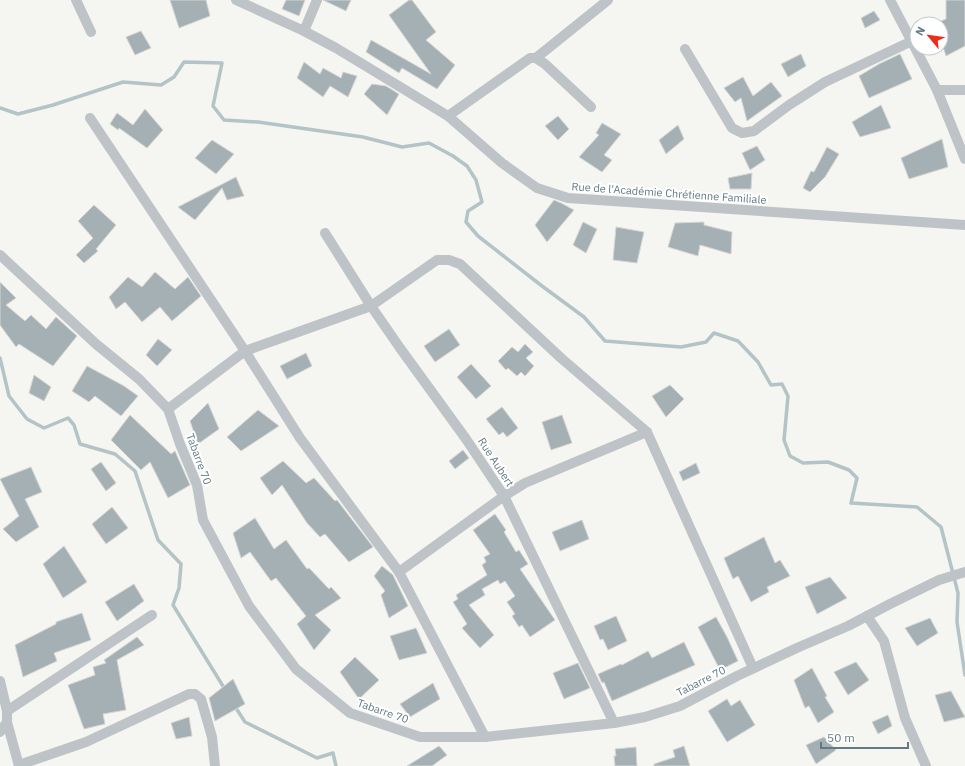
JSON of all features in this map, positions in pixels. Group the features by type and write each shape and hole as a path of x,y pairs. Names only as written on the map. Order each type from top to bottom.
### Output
{"street":[{"path":"76,0 90,32"},
{"name":"Rue de l'Académie Chrétienne Familiale","path":"236,0 304,31 336,48 448,116 502,163 537,188 568,198 965,225"},
{"path":"304,31 317,0"},
{"path":"536,58 608,0"},
{"path":"890,0 909,35"},
{"path":"685,49 732,128 742,133 754,131 789,105 825,82 909,42"},
{"path":"920,56 937,90 965,159"},
{"path":"448,116 530,58 536,58 545,64 591,107"},
{"path":"937,90 965,90"},
{"path":"90,118 245,351 300,438 399,572 485,737"},
{"name":"Rue Aubert","path":"325,233 371,306 466,439 504,496 614,723"},
{"name":"Tabarre 70","path":"0,256 96,344 139,379 168,409 180,444 197,485 203,520 250,606 296,669 350,713 420,736 485,737 614,723 645,718 680,706 753,668 848,626 939,580 962,573"},
{"path":"168,409 245,351 371,306 437,260 449,260 460,264 561,358 647,432 753,668"},
{"path":"399,572 524,483 647,432"},
{"path":"7,711 152,615"},
{"path":"867,616 884,641 905,718 926,766"},
{"path":"0,681 7,711 7,722 19,765 86,742 189,694 195,694 201,699 212,737 215,766"},
{"path":"0,732 7,722"}],"building":[{"path":"170,0 206,0 210,16 179,28"},
{"path":"286,0 305,0 299,16 282,9"},
{"path":"323,0 351,0 346,11"},
{"path":"409,0 412,0 436,32 426,40 455,65 437,89 402,68 399,73 366,52 371,40 431,74 389,15"},
{"path":"946,0 965,0 965,46 949,54 949,16 946,16"},
{"path":"874,11 880,20 865,28 861,18"},
{"path":"141,31 151,48 135,55 126,37"},
{"path":"801,54 806,66 788,77 781,64"},
{"path":"900,54 912,79 869,98 859,76"},
{"path":"304,62 320,74 323,68 341,78 343,72 357,76 348,97 330,86 323,97 297,78"},
{"path":"743,77 753,96 771,82 782,96 747,121 741,98 735,102 724,88"},
{"path":"372,84 386,86 399,94 387,115 364,94"},
{"path":"881,105 891,128 860,137 852,122"},
{"path":"145,109 163,130 147,148 119,128 118,130 110,124 117,113 133,125"},
{"path":"558,116 569,129 558,140 545,126"},
{"path":"602,123 621,134 604,155 612,160 602,172 579,157 599,135 596,133"},
{"path":"678,125 684,139 666,154 659,140"},
{"path":"942,139 948,167 909,179 901,158"},
{"path":"212,140 234,154 216,174 195,158"},
{"path":"757,146 765,160 750,170 742,153"},
{"path":"827,147 839,154 825,177 810,192 803,188 811,171 814,172"},
{"path":"752,173 751,189 730,189 728,178"},
{"path":"236,177 244,196 227,200 222,188 195,220 178,207"},
{"path":"554,200 574,210 547,242 535,225"},
{"path":"94,205 116,225 96,249 98,251 84,263 76,255 93,238 78,221"},
{"path":"583,222 597,229 586,253 573,245"},
{"path":"704,222 704,225 732,232 731,254 700,245 698,256 668,247 675,223"},
{"path":"616,227 644,232 637,263 613,260"},
{"path":"155,272 175,289 188,277 201,296 172,321 160,307 142,322 125,302 116,309 109,297 128,277 142,287"},
{"path":"0,282 16,298 6,305 25,321 31,315 46,329 56,317 77,336 53,366 19,344 16,347 0,325"},
{"path":"449,329 460,345 435,362 424,346"},
{"path":"158,339 172,350 157,366 146,355"},
{"path":"525,344 533,352 526,358 534,366 525,376 521,372 517,376 508,368 506,370 498,361 512,347 518,352"},
{"path":"306,353 312,366 287,379 280,366"},
{"path":"471,364 491,386 476,399 457,377"},
{"path":"87,366 124,386 138,396 121,416 95,396 89,402 72,391"},
{"path":"34,375 51,387 44,401 29,393"},
{"path":"670,385 684,399 666,417 652,396"},
{"path":"208,403 219,429 198,444 190,421"},
{"path":"502,407 518,428 507,437 503,432 499,435 486,419"},
{"path":"258,410 279,426 241,451 227,437"},
{"path":"130,415 171,454 175,451 190,485 168,498 150,462 141,470 111,440"},
{"path":"562,415 572,443 551,450 542,422"},
{"path":"463,450 469,458 455,469 449,461"},
{"path":"283,461 306,483 314,478 335,501 337,500 373,547 349,562 325,534 320,537 307,523 282,485 272,495 260,478"},
{"path":"101,462 116,483 106,491 91,469"},
{"path":"696,463 700,473 683,481 679,472"},
{"path":"31,467 42,492 25,499 39,527 16,542 3,529 19,516 0,479"},
{"path":"112,507 128,528 106,544 92,524"},
{"path":"495,514 506,530 504,532 516,552 519,550 528,564 520,569 555,620 530,637 522,625 519,627 512,616 515,614 507,602 515,596 505,581 500,584 498,580 482,589 485,595 469,605 494,635 480,648 462,628 467,624 453,602 458,599 456,595 487,575 482,565 486,562 484,557 490,554 473,530"},
{"path":"255,518 274,549 286,540 307,569 309,568 329,589 331,587 341,598 315,615 331,630 314,650 297,624 306,616 276,578 271,581 250,552 241,558 233,533"},
{"path":"582,520 589,539 560,551 552,532"},
{"path":"764,537 775,563 780,560 790,576 767,587 769,592 751,602 738,576 733,579 724,558"},
{"path":"64,546 87,582 63,598 43,564"},
{"path":"382,566 393,575 408,606 389,618 381,595 385,591 374,576"},
{"path":"830,577 847,598 817,614 805,587"},
{"path":"134,584 144,601 117,621 105,602"},
{"path":"82,613 91,640 54,653 57,661 23,677 15,645 56,624 56,622"},
{"path":"616,616 627,641 608,650 603,639 600,640 594,626"},
{"path":"716,617 738,661 720,670 698,627"},
{"path":"930,618 938,633 917,646 905,628"},
{"path":"416,628 427,653 399,660 390,636"},
{"path":"137,637 144,645 117,660 126,710 103,714 105,724 84,729 68,685 95,675 93,667 106,663 104,660"},
{"path":"684,642 695,665 612,701 604,682 602,683 598,674 621,664 622,665 648,651 652,658"},
{"path":"355,657 379,680 359,699 340,672"},
{"path":"856,662 869,680 848,695 834,672"},
{"path":"578,663 590,688 564,699 553,673"},
{"path":"812,668 827,696 825,697 834,712 818,723 809,706 805,708 794,680"},
{"path":"233,679 245,704 215,721 209,698"},
{"path":"433,683 440,699 410,717 400,704"},
{"path":"951,691 965,717 944,722 935,695"},
{"path":"727,699 731,706 740,700 755,725 727,742 708,711"},
{"path":"888,715 892,726 878,734 872,722"},
{"path":"189,717 192,736 176,739 171,723"},
{"path":"824,737 836,750 816,764 806,745"},
{"path":"439,746 447,755 432,766 407,766"},
{"path":"684,746 690,766 654,766 654,764 675,757 673,750"},
{"path":"636,747 637,766 615,766 615,749"}],"waterway":[{"path":"0,108 18,114 53,105 123,82 161,85 174,77 184,62 222,63 213,106 224,120 258,122 363,137 402,147 429,143 453,156 467,166 476,180 482,202 468,211 466,222 478,236 584,317 605,341 681,347 706,342 714,333 738,341 758,362 771,385 782,384 788,396 784,440 790,456 803,463 828,462 849,470 857,478 851,503 917,507 941,527 958,593 957,622 965,675"},
{"path":"0,358 9,396 27,419 44,428 68,418 74,425 80,444 115,454 135,471 158,540 181,564 179,588 173,605 226,691"},
{"path":"234,705 245,722 317,758 333,753 336,766"}]}
